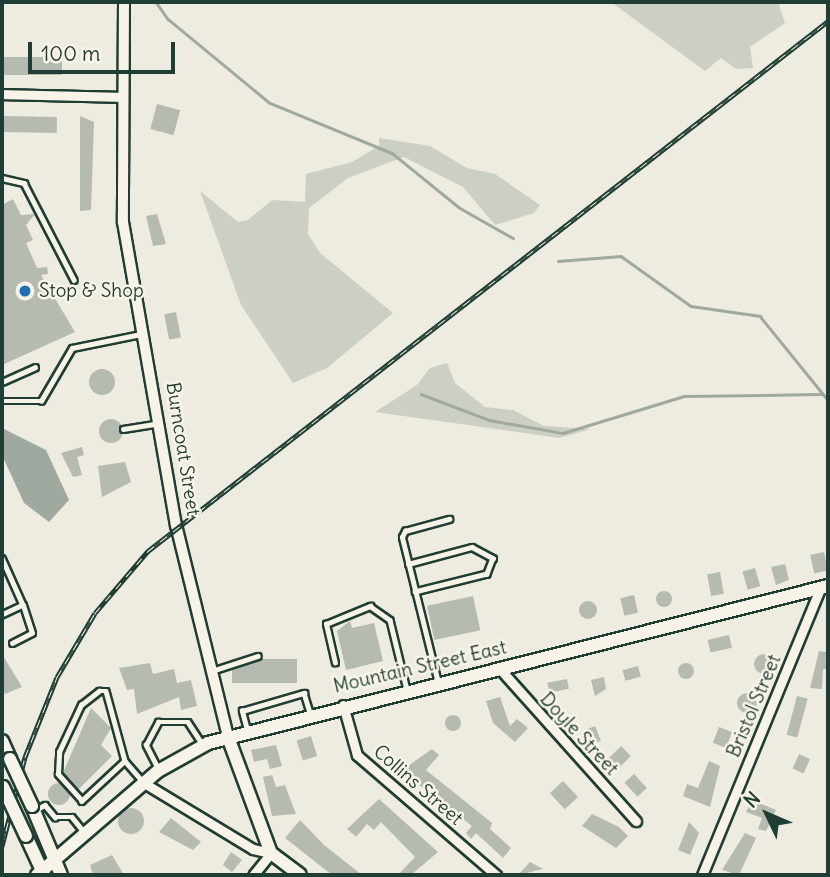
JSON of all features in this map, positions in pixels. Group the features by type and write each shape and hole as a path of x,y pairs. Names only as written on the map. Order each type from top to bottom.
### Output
{"main road":[{"name":"Mountain Street East","path":"41,873 84,832 159,771 204,745 310,713 439,684 824,587"},
{"name":"Burncoat Street","path":"228,737 271,853"},
{"path":"2,741 61,875"},
{"path":"2,786 41,873"},
{"path":"271,853 300,875"}],"street":[{"name":"Burncoat Street","path":"124,2 121,204 208,672 228,737"},
{"path":"2,94 122,97"},
{"name":"Bristol Street","path":"702,875 824,587"},
{"name":"Doyle Street","path":"500,669 636,821"},
{"name":"Collins Street","path":"343,705 357,755 496,875"},
{"path":"144,783 253,849 271,853 254,875"}],"lane":[{"path":"2,178 24,183 74,280"},
{"path":"2,401 41,401 72,348 144,333"},
{"path":"2,382 34,367"},
{"path":"124,429 160,424"},
{"path":"439,684 408,564 405,531 449,519"},
{"path":"408,564 472,547 492,558 487,574 415,592"},
{"path":"2,558 32,633 12,643"},
{"path":"2,615 23,606"},
{"path":"335,663 326,624 370,606 390,620 407,691"},
{"path":"208,672 258,656"},
{"path":"125,761 82,801 58,774 59,752 81,705 99,691 106,691 125,761 144,783"},
{"path":"247,731 242,711 304,693 310,713"},
{"path":"159,771 146,746 158,722 188,722 204,745"},
{"path":"33,808 45,805 55,817 72,817 84,832"}],"shaded area":[{"path":"611,2 778,2 785,23 750,47 753,68 736,69 721,58 705,71"},
{"path":"379,138 430,146 467,168 495,174 540,205 534,213 495,225 463,187 404,157 348,178 309,208 308,234 320,253 393,313 327,368 293,383 241,305 200,191 238,222 248,220 272,200 305,202 306,174 352,162 379,146"},
{"path":"447,363 455,383 485,407 513,410 544,426 591,429 559,438 375,412 417,385 430,368"},
{"path":"2,428 46,450 69,500 49,522 24,503 2,455"}],"building":[{"path":"2,57 62,57 62,75 2,75"},
{"path":"157,104 180,110 173,135 150,129"},
{"path":"2,116 57,117 57,133 2,132"},
{"path":"80,116 94,122 91,210 80,211"},
{"name":"Stop & Shop","path":"13,199 21,215 35,214 26,225 33,240 26,243 37,268 47,267 48,274 41,275 75,332 2,365 2,205"},
{"path":"157,214 166,244 153,246 146,216"},
{"path":"176,312 181,338 169,340 164,314"},
{"path":"102,369 111,373 115,382 111,391 102,395 93,391 89,382 93,373"},
{"path":"111,419 122,426 123,431 116,442 111,443 100,436 99,431 106,420"},
{"path":"82,447 84,455 77,457 82,475 73,477 61,453"},
{"path":"125,462 131,482 102,497 98,466"},
{"path":"824,552 828,571 814,573 810,555"},
{"path":"785,564 789,580 776,585 771,567"},
{"path":"755,568 760,586 748,590 743,572"},
{"path":"720,572 724,594 711,596 707,574"},
{"path":"661,591 667,591 672,599 670,605 661,607 656,602 656,596"},
{"path":"634,595 638,613 624,616 620,598"},
{"path":"473,596 480,630 434,640 427,606"},
{"path":"588,601 594,604 597,610 594,616 588,619 582,616 579,610 582,604"},
{"path":"350,621 352,628 374,623 383,661 346,670 337,631"},
{"path":"729,635 732,648 710,653 708,640"},
{"path":"819,651 828,652 828,669 823,669 822,689 810,688"},
{"path":"2,654 22,687 5,694 2,687"},
{"path":"764,654 771,657 774,664 771,671 764,674 757,671 754,664 757,657"},
{"path":"232,659 297,659 297,683 232,683"},
{"path":"150,663 153,674 174,669 177,683 191,680 197,706 181,710 179,697 137,714 134,689 127,690 119,668"},
{"path":"683,663 689,663 694,671 692,677 683,679 678,674 678,668"},
{"path":"638,666 641,677 625,681 623,670"},
{"path":"604,677 606,689 595,696 591,680"},
{"path":"567,679 569,689 549,693 547,683"},
{"path":"747,693 754,696 757,703 754,710 747,713 740,710 737,703 740,696"},
{"path":"797,696 808,699 797,737 787,735"},
{"path":"500,697 510,726 517,719 528,728 515,742 493,723 486,701"},
{"path":"91,708 111,728 101,745 112,756 78,790 63,773"},
{"path":"450,715 456,715 461,723 459,729 450,731 445,726 445,720"},
{"path":"595,726 601,741 590,745 584,730"},
{"path":"719,727 732,732 726,748 713,743"},
{"path":"311,736 317,756 303,760 297,740"},
{"path":"276,745 282,766 270,769 267,759 254,762 251,750"},
{"path":"621,746 631,756 615,772 605,762"},
{"path":"432,749 439,755 426,770 492,823 490,829 511,848 503,858 476,833 471,839 466,833 472,826 401,771"},
{"path":"799,754 810,759 803,773 792,769"},
{"path":"709,761 720,766 710,807 683,796 687,784 698,788"},
{"path":"634,774 647,788 637,797 624,783"},
{"path":"272,775 276,787 285,785 296,814 272,816 263,777"},
{"path":"563,781 578,797 565,809 550,793"},
{"path":"59,783 67,786 70,794 67,802 59,805 51,802 48,794 51,786"},
{"path":"379,799 438,852 411,875 398,875 415,857 381,822 374,830 367,824 356,837 347,829"},
{"path":"752,800 776,810 766,831 758,829 762,818 746,812"},
{"path":"131,808 140,812 144,821 140,830 131,834 122,830 118,821 122,812"},
{"path":"592,814 619,827 628,836 616,848 582,826"},
{"path":"171,818 201,842 193,850 159,832"},
{"path":"300,820 324,845 362,875 332,875 285,838"},
{"path":"689,822 699,833 690,855 678,850"},
{"path":"745,833 756,838 739,875 722,870"},
{"path":"231,852 242,860 232,872 223,865"},
{"path":"112,855 124,875 93,875 90,865"},
{"path":"530,862 543,869 518,875"}],"waterway":[{"path":"156,2 168,19 270,103 392,153 460,208 513,238"},
{"path":"558,261 621,256 691,306 760,316 828,400"},
{"path":"421,394 489,420 563,433 684,396 822,394"}],"railway":[{"path":"2,846 25,757 57,677 95,613 148,551 828,21"}],"place":[{"name":"Stop & Shop","path":"25,291"}]}
